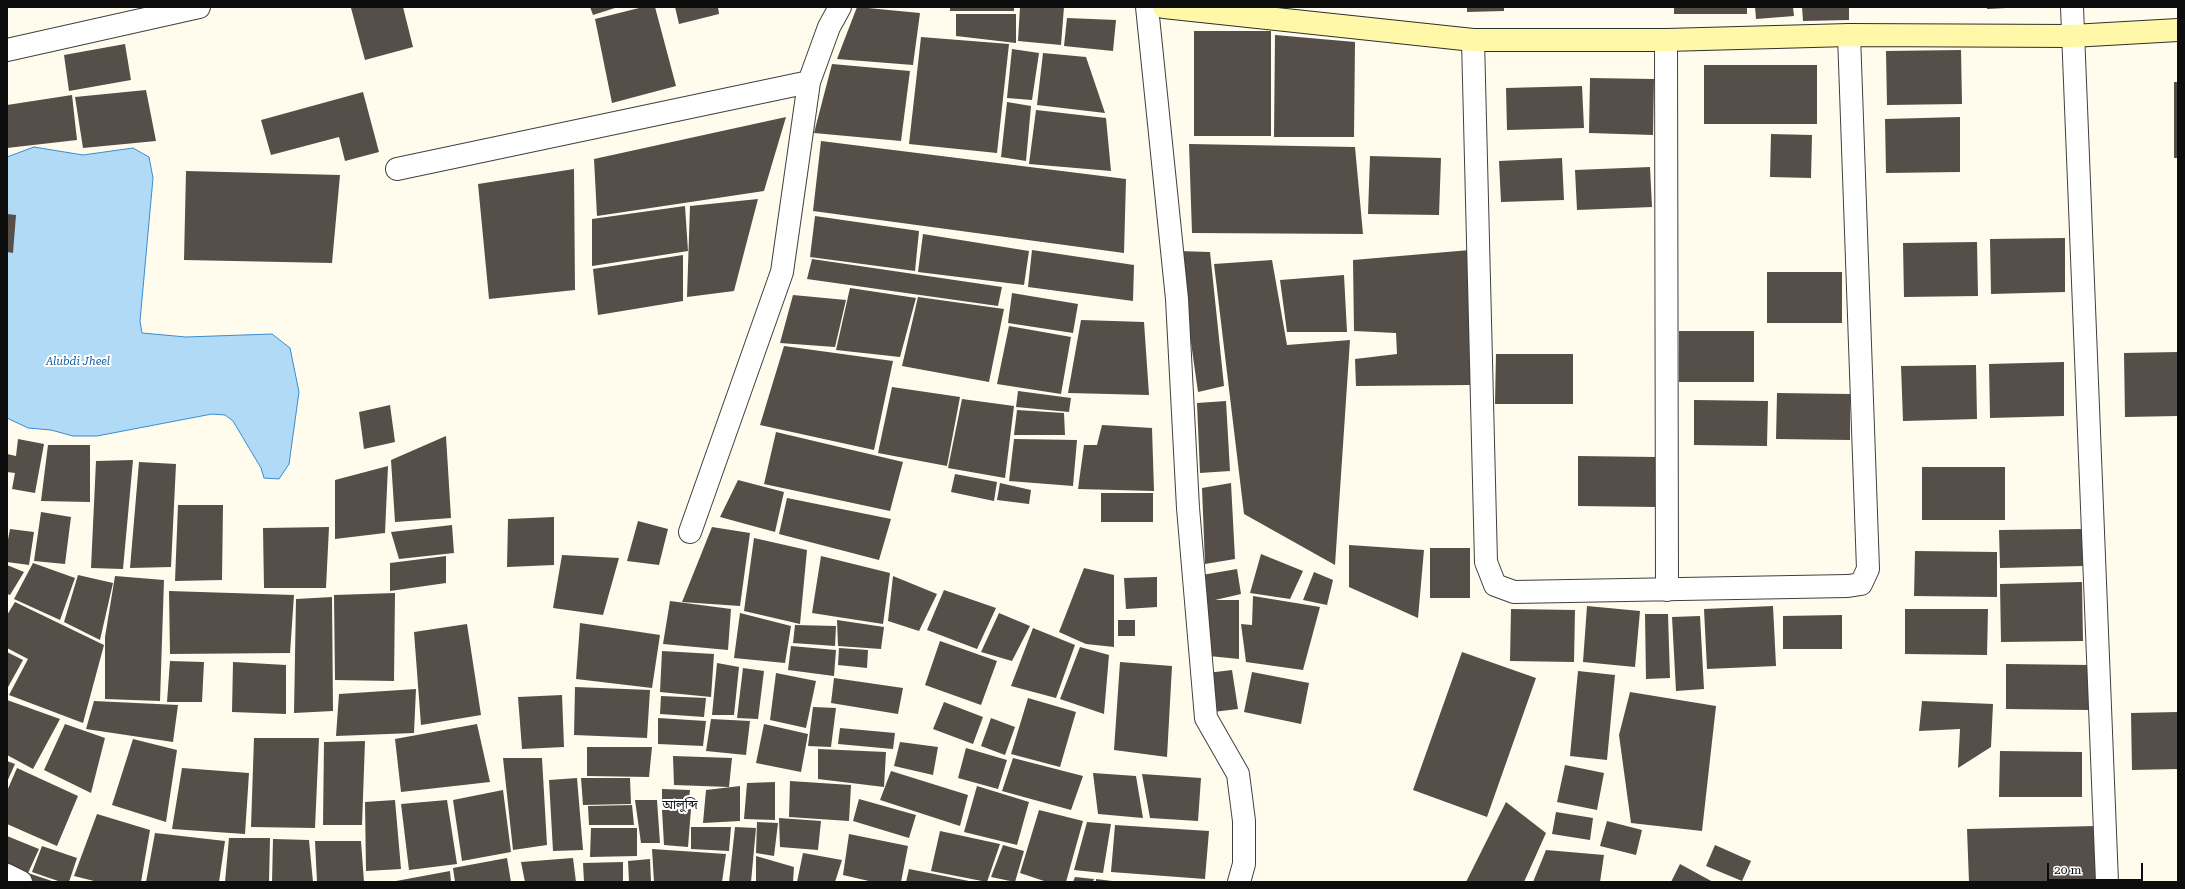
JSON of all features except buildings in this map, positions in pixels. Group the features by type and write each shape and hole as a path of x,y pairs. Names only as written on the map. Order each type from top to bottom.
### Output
{"street":[{"path":"7,50 199,7"},
{"path":"690,532 782,272 809,82 829,27 840,7"},
{"path":"1147,7 1177,299 1188,508 1206,718 1238,774 1244,821 1244,864 1239,882"},
{"path":"1164,7 1473,40 1666,40 1849,35 2072,36 2178,30"},
{"path":"2072,7 2107,882"},
{"path":"1473,40 1486,562 1495,585 1514,592 1667,590 1848,586 1861,584 1868,569 1849,35"},
{"path":"1666,40 1667,590"},
{"path":"397,169 809,82"},
{"path":"7,875 21,882"}],"water":[{"name":"Alubdi Jheel","path":"34,147 83,155 133,148 149,157 153,178 140,321 142,333 186,337 272,334 290,348 299,392 289,464 279,479 264,478 261,468 233,421 225,415 212,414 97,436 73,436 51,430 28,428 7,418 7,157"}],"district":[{"name":"আলুব্দি","path":"680,805"}]}
